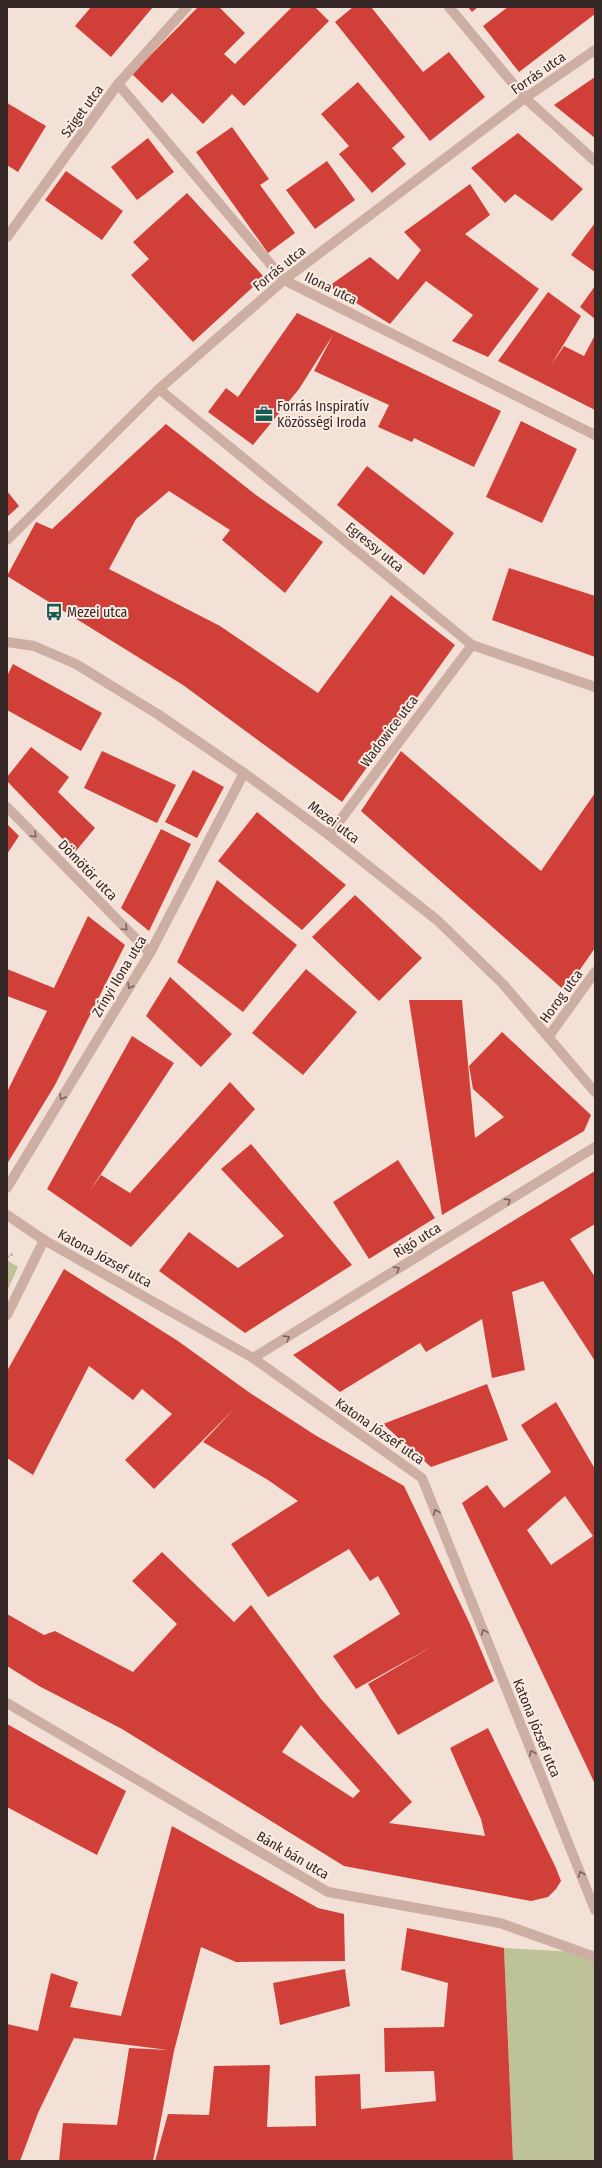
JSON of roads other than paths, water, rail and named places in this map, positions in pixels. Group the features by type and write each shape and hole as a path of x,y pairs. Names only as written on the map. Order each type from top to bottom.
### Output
{"street":[{"name":"Sziget utca","path":"7,237 118,84 187,7"},
{"path":"449,7 525,98 595,161"},
{"name":"Forrás utca","path":"7,540 159,389 284,280 525,98 595,50"},
{"name":"Ilona utca","path":"118,84 284,280 595,435"},
{"name":"Egressy utca","path":"159,389 472,645 595,687"},
{"name":"Mezei utca","path":"7,642 34,646 76,664 159,715 244,773 329,835 437,920 503,984 549,1036 595,1092"},
{"name":"Wadowice utca","path":"329,835 472,645"},
{"name":"Zrínyi Ilona utca","path":"7,1188 150,953 244,773"},
{"name":"Dömötör utca","path":"7,807 150,953"},
{"name":"Horog utca","path":"549,1036 595,972"},
{"name":"Rigó utca","path":"253,1358 595,1147"},
{"name":"Katona József utca","path":"7,1215 44,1240 253,1358 422,1478 595,1910"},
{"path":"7,1315 44,1240"},
{"name":"Bánk bán utca","path":"7,1703 328,1892 500,1923 595,1957"}],"place":[{"name":"Forrás Inspiratív Közösségi Iroda","path":"264,414"},
{"name":"Mezei utca","path":"54,612"}]}
